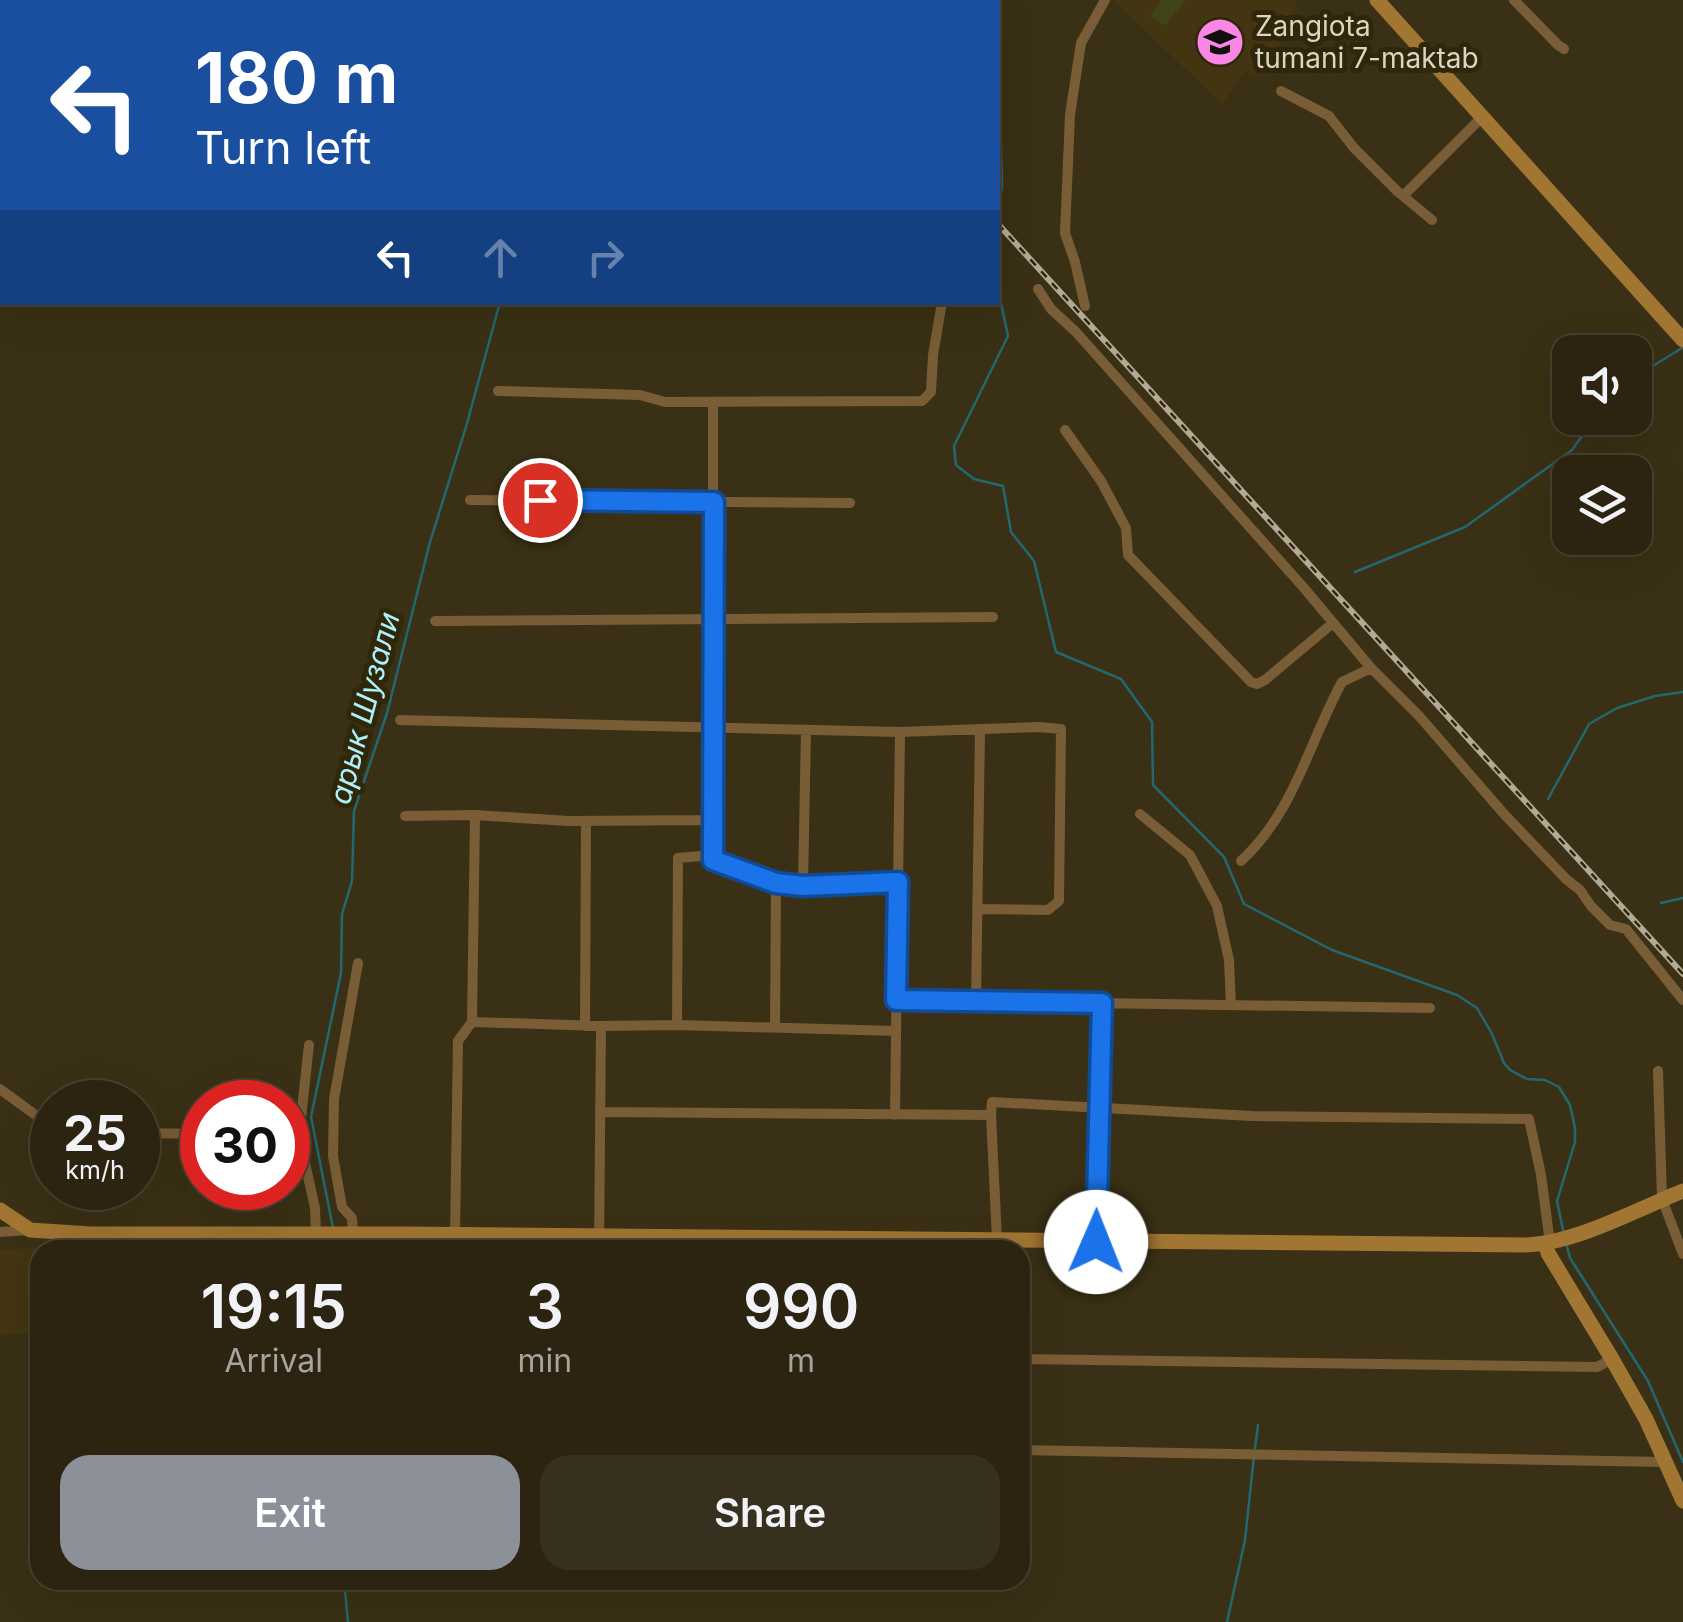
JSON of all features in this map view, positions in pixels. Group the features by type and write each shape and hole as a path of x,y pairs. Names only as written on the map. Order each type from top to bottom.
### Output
{"main road":[{"path":"1376,0 1680,337"},
{"path":"1030,1241 1548,1244 1683,1191"},
{"path":"0,1210 30,1230 92,1234 455,1234 550,1240"},
{"path":"1548,1244 1548,1253 1646,1419 1683,1501"}],"street":[{"path":"1084,306 1066,233 1070,115 1081,44 1105,0"},
{"path":"1514,0 1564,48"},
{"path":"1281,91 1329,116 1354,148 1432,220"},
{"path":"1403,196 1481,118"},
{"path":"1038,289 1051,309 1247,523 1371,668 1591,906 1610,925 1626,929 1683,1000"},
{"path":"498,390 640,395 665,402 922,401 931,392 942,305"},
{"path":"713,403 713,860"},
{"path":"1065,430 1101,481 1126,528 1128,555 1250,682 1265,680 1333,623"},
{"path":"470,500 850,503"},
{"path":"435,621 992,617"},
{"path":"1242,861 1261,843 1278,817 1342,682 1371,668"},
{"path":"400,720 900,732 1061,729 1060,901 1048,910 978,909"},
{"path":"976,1001 980,729"},
{"path":"803,886 806,730"},
{"path":"895,1114 900,732"},
{"path":"1140,814 1190,855 1218,906 1229,960 1230,1005"},
{"path":"455,1234 458,1041 472,1022 475,815"},
{"path":"405,816 714,820"},
{"path":"585,1026 586,821"},
{"path":"676,1024 678,858 701,856 776,883 803,886 898,882"},
{"path":"775,1027 776,883"},
{"path":"310,1192 315,1208 338,1237 352,1218 342,1207 333,1156 332,1121 358,963"},
{"path":"896,1000 1430,1008"},
{"path":"1096,1242 1102,1003"},
{"path":"472,1022 896,1031"},
{"path":"598,1240 601,1026"},
{"path":"303,1080 309,1044"},
{"path":"1658,1071 1662,1199 1683,1254"},
{"path":"0,1088 30,1110"},
{"path":"997,1240 992,1102 1252,1116 1529,1120 1541,1174 1548,1244"},
{"path":"600,1112 990,1116"},
{"path":"0,1232 30,1230"},
{"path":"1030,1358 1597,1367 1612,1359"},
{"path":"1030,1450 1665,1462"}],"shaded area":[{"name":"Zangiota tumani 7-maktab","path":"1114,0 1298,0 1291,15 1297,22 1254,76 1245,71 1222,105"},
{"path":"30,1248 30,1334 0,1335 0,1250"}],"green space":[{"path":"1162,0 1185,0 1165,26 1150,15"}],"waterway":[{"path":"1000,114 1000,200"},
{"path":"1000,298 1008,336 954,446 956,465 974,479 1003,486 1011,532 1034,561 1056,652 1121,679 1152,722 1153,785 1224,857 1244,904 1332,950 1457,995 1477,1008 1510,1070 1559,1087 1570,1105 1575,1128 1575,1142 1557,1201 1563,1230"},
{"name":"арык Шузали","path":"333,1228 311,1117 341,973 342,914 352,881 354,811 387,713 430,542 499,305"},
{"path":"1652,367 1682,348"},
{"path":"1355,572 1465,527 1572,450 1583,435"},
{"path":"1548,799 1589,724 1617,708 1683,692"},
{"path":"1661,903 1683,898"},
{"path":"1566,1243 1570,1258 1648,1381 1683,1462"},
{"path":"1255,1448 1258,1425"},
{"path":"1227,1622 1245,1540 1254,1456"},
{"name":"арык Шузали","path":"345,1590 348,1622"}],"railway":[{"path":"1000,226 1683,974"}],"place":[{"name":"Zangiota tumani 7-maktab","path":"1220,42"}],"route":[{"path":"540,500 714,502 713,860 776,883 803,886 898,882 896,1000 1102,1003 1096,1242"}]}
